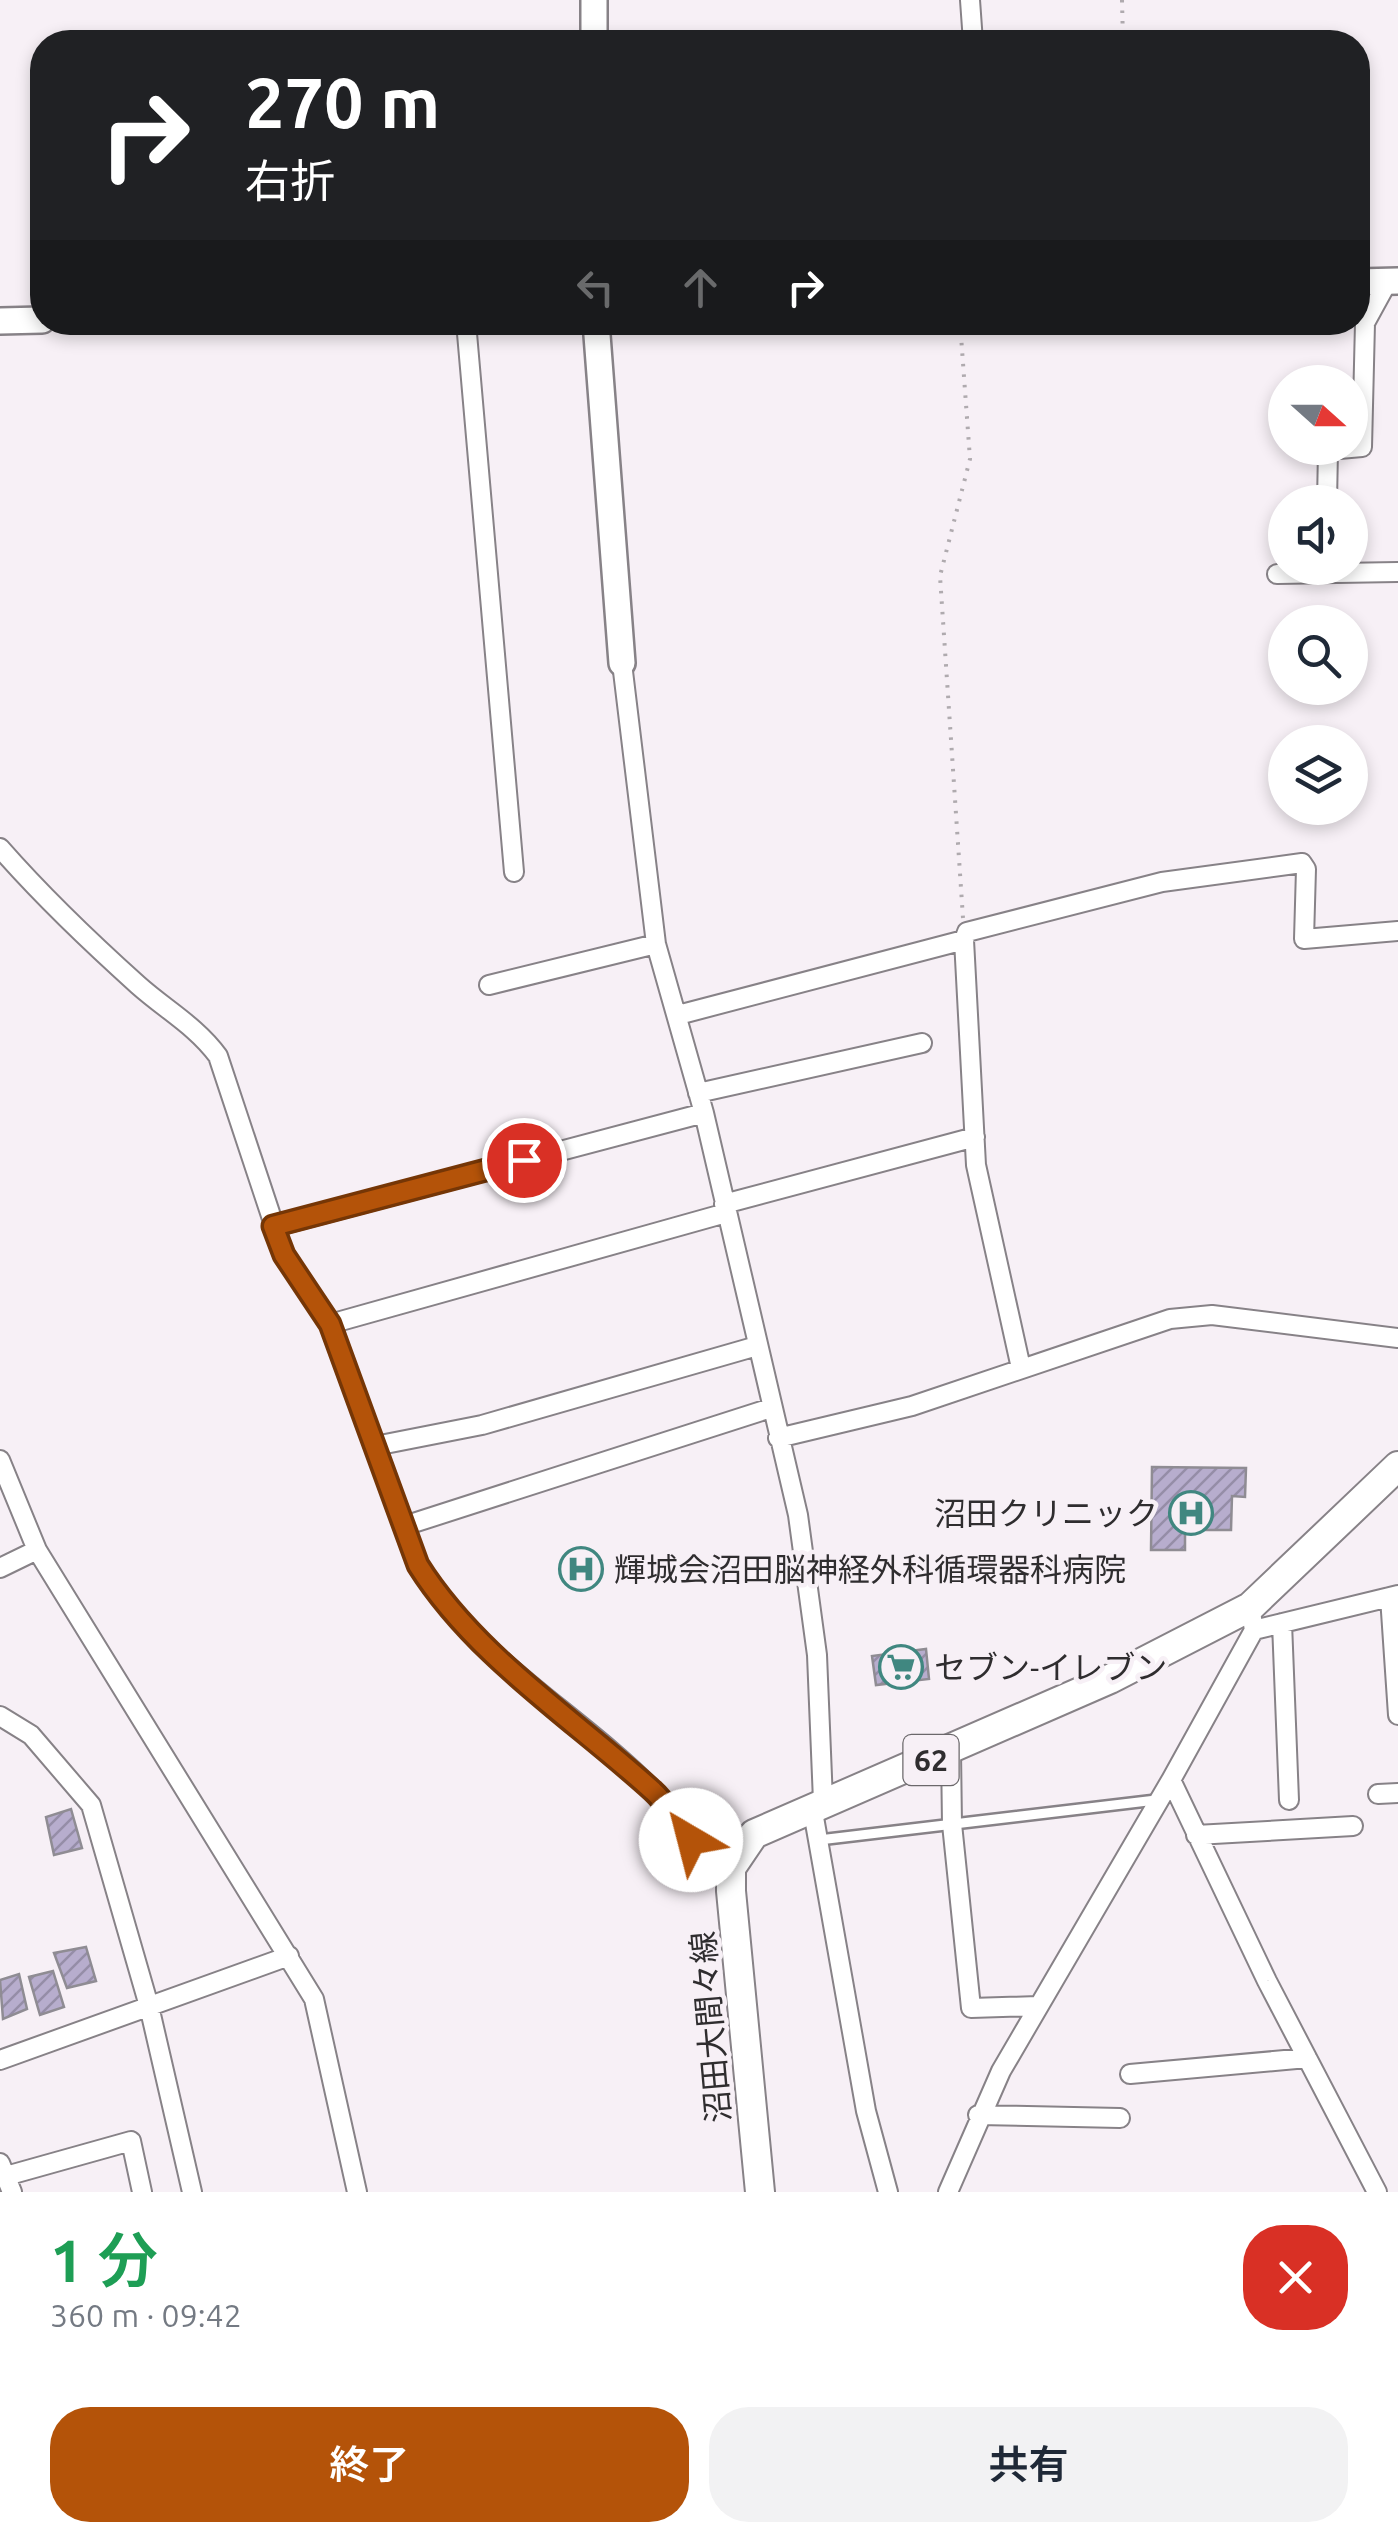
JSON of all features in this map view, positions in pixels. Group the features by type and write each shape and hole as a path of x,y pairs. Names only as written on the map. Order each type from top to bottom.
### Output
{"main road":[{"name":"62","path":"731,1868 754,1834 1252,1619 1398,1466"},
{"name":"沼田大間々線","path":"731,1868 760,2192"}],"street":[{"path":"594,0 594,30"},
{"path":"970,0 972,30"},
{"path":"1370,316 1393,281"},
{"path":"0,320 30,320"},
{"path":"467,335 514,872"},
{"path":"597,335 622,662 656,944 704,1114 798,1516 816,1655 817,1840 866,2111 888,2192"},
{"path":"1327,485 1328,450 1362,447 1365,335"},
{"path":"1368,571 1398,572"},
{"path":"0,848 46,901 142,989 200,1032 218,1056 230,1082 284,1255 330,1324 418,1565 439,1599 518,1675 658,1795 676,1824 706,1855 731,1868"},
{"path":"1021,1368 976,1165 964,940 967,932 1162,882 1302,863 1306,869 1304,940 1398,931"},
{"path":"678,1016 964,940"},
{"path":"489,985 656,944"},
{"path":"698,1093 922,1043"},
{"path":"273,1226 704,1114"},
{"path":"330,1324 975,1138"},
{"path":"778,1438 912,1406 1170,1319 1212,1315 1398,1338"},
{"path":"375,1446 482,1425 756,1346"},
{"path":"404,1526 771,1408"},
{"path":"0,1460 37,1550 314,1998 357,2192"},
{"path":"0,1568 37,1550"},
{"path":"948,2192 978,2115 1171,1780 1252,1619 1282,1624 1394,1596 1398,1713"},
{"path":"1282,1624 1289,1800"},
{"path":"0,1716 30,1735 92,1805 149,2006 192,2192"},
{"path":"951,1752 952,1824 971,2008 1038,2006"},
{"path":"1171,1780 1377,2192"},
{"path":"1378,1794 1398,1793"},
{"path":"1196,1835 1354,1826"},
{"path":"0,2060 290,1956"},
{"path":"1130,2074 1307,2058"},
{"path":"978,2115 1120,2118"},
{"path":"6,2177 131,2141 142,2192"}],"lane":[{"path":"817,1840 1159,1800"}],"path":[{"path":"1122,0 1123,30"},
{"path":"961,335 970,459 940,576 964,940"}],"building":[{"name":"沼田クリニック","path":"1152,1467 1246,1468 1245,1497 1232,1496 1231,1530 1185,1530 1185,1550 1151,1550"},
{"name":"セブン-イレブン","path":"926,1649 929,1679 876,1685 872,1656"},
{"path":"71,1809 82,1848 54,1855 46,1817"},
{"path":"86,1947 96,1981 67,1988 54,1953"},
{"path":"53,1971 64,2007 40,2015 29,1977"},
{"path":"19,1974 27,2009 3,2019 0,1980"}],"place":[{"name":"沼田クリニック","path":"1191,1513"},
{"name":"輝城会沼田脳神経外科循環器科病院","path":"581,1569"},
{"name":"セブン-イレブン","path":"901,1667"}],"route":[{"path":"524,1160 273,1226 284,1255 330,1324 418,1565 439,1599 518,1675 658,1795 691,1840"}]}
